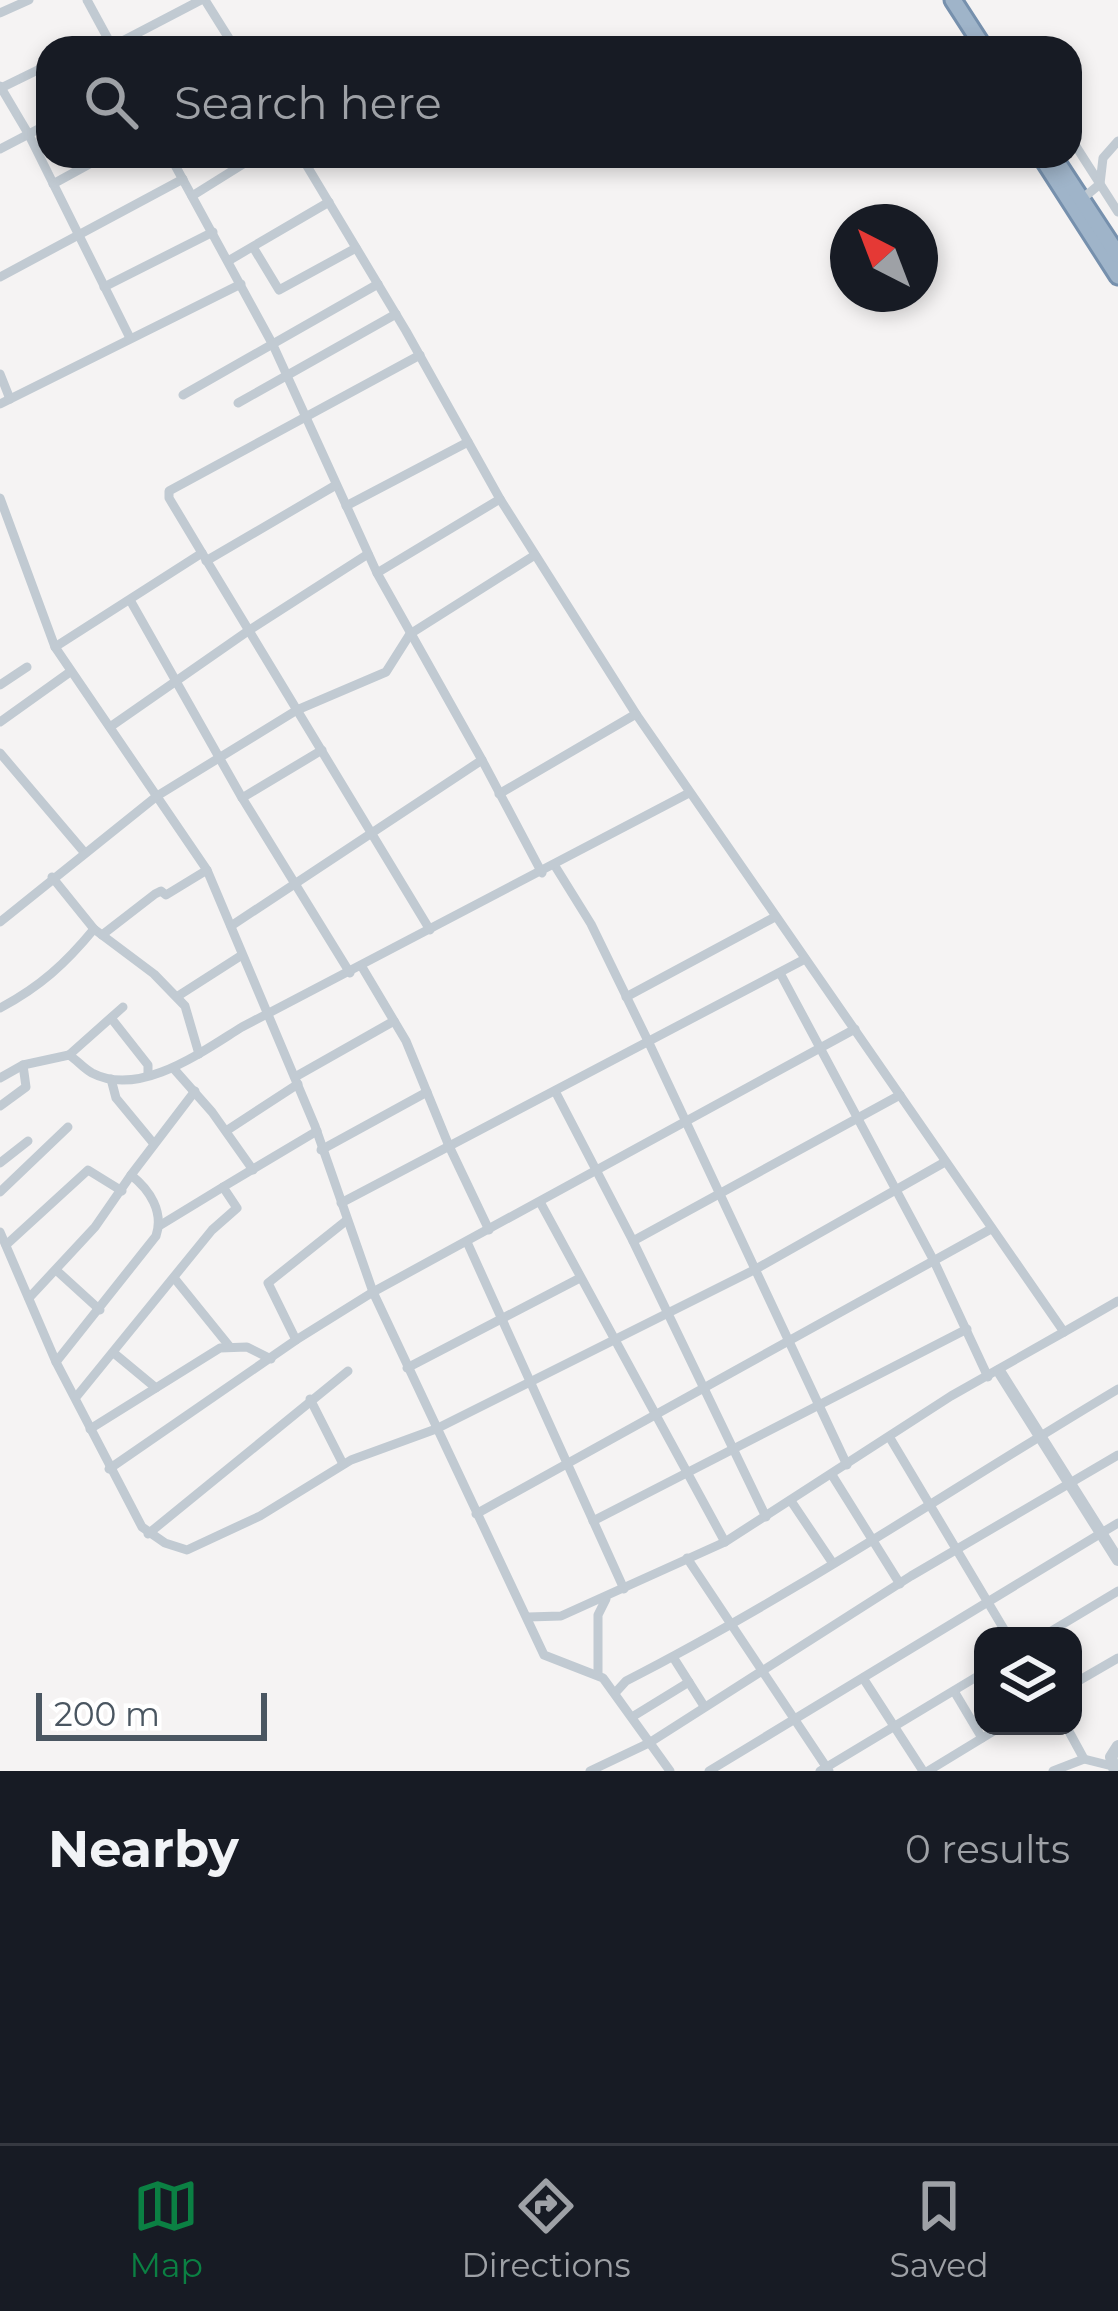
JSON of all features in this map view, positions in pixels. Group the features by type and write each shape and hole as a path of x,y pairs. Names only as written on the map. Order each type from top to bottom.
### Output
{"highway":[{"path":"942,0 965,36"},
{"path":"953,0 977,36"},
{"path":"1049,168 1118,276"},
{"path":"1061,168 1118,255"}],"street":[{"path":"0,13 29,0"},
{"path":"87,0 106,36"},
{"path":"135,36 203,0 227,36"},
{"path":"36,70 0,87 36,149"},
{"path":"0,149 36,131"},
{"path":"1082,200 1100,184 1103,158 1118,141"},
{"path":"1082,156 1118,212"},
{"path":"45,168 130,338"},
{"path":"53,184 82,168"},
{"path":"177,168 273,345 377,573 542,873"},
{"path":"192,196 237,168"},
{"path":"308,168 500,499 636,714 1064,1332"},
{"path":"0,277 183,179"},
{"path":"228,262 329,202"},
{"path":"104,287 213,232"},
{"path":"253,247 279,290 356,248"},
{"path":"0,374 5,402 241,284"},
{"path":"183,394 378,284"},
{"path":"238,404 396,314"},
{"path":"420,356 169,491 169,498 430,931"},
{"path":"346,506 468,442"},
{"path":"55,647 336,484"},
{"path":"0,499 55,647 207,871 297,1080 373,1292 548,1659 598,1675 616,1692 670,1771"},
{"path":"377,573 500,499"},
{"path":"110,727 368,554"},
{"path":"0,922 157,796 297,710 386,672 410,634 535,555"},
{"path":"130,600 293,884 394,1021 489,1229"},
{"path":"0,685 27,667"},
{"path":"0,722 70,672"},
{"path":"499,794 636,714"},
{"path":"242,798 322,750"},
{"path":"0,753 83,852"},
{"path":"231,926 482,760"},
{"path":"69,1055 93,1074 111,1079 174,1070 689,793"},
{"path":"555,866 591,924 847,1465"},
{"path":"0,1008 42,984 98,932 155,894 161,891 166,896 207,871"},
{"path":"52,878 98,932 178,996 189,1014 199,1054"},
{"path":"626,997 775,917"},
{"path":"178,996 242,955"},
{"path":"341,1203 805,959"},
{"path":"780,974 967,1329 1118,1560"},
{"path":"0,1078 22,1065 69,1055 123,1007"},
{"path":"111,1018 148,1065 148,1073"},
{"path":"226,1131 297,1080 394,1021"},
{"path":"109,1469 373,1292 855,1029"},
{"path":"0,1106 26,1087 22,1065"},
{"path":"174,1070 253,1170"},
{"path":"111,1079 116,1098 154,1144"},
{"path":"555,1090 766,1517"},
{"path":"29,1298 122,1191 195,1091"},
{"path":"321,1150 427,1092"},
{"path":"633,1241 900,1095"},
{"path":"0,1192 68,1126"},
{"path":"56,1362 153,1242 160,1226 317,1131"},
{"path":"0,1163 28,1141"},
{"path":"0,1232 56,1362 77,1396 109,1469 148,1534 174,1548 195,1549 260,1516 343,1464 436,1429 756,1269 945,1162"},
{"path":"6,1245 88,1170 122,1191"},
{"path":"131,1175 149,1192 160,1226"},
{"path":"77,1396 212,1230 237,1208 224,1187"},
{"path":"539,1202 725,1542"},
{"path":"296,1340 268,1283 347,1220"},
{"path":"476,1514 992,1229"},
{"path":"467,1241 624,1589"},
{"path":"56,1270 100,1310"},
{"path":"176,1279 230,1347"},
{"path":"407,1368 580,1279"},
{"path":"527,1617 562,1616 725,1542 1118,1301"},
{"path":"593,1521 967,1329"},
{"path":"90,1429 214,1350 247,1347 271,1359"},
{"path":"115,1354 156,1388"},
{"path":"148,1534 348,1370"},
{"path":"616,1692 626,1681 873,1542 1118,1389"},
{"path":"310,1399 343,1464"},
{"path":"890,1438 1002,1627"},
{"path":"590,1771 650,1743 900,1584 1118,1455"},
{"path":"832,1474 900,1584"},
{"path":"790,1501 832,1562"},
{"path":"709,1771 1118,1523"},
{"path":"687,1558 825,1770 974,1678"},
{"path":"1058,1627 1118,1591"},
{"path":"598,1675 598,1615 607,1597"},
{"path":"674,1657 704,1706"},
{"path":"1082,1679 1118,1658"},
{"path":"863,1678 925,1771 987,1735"},
{"path":"632,1717 689,1682"},
{"path":"954,1690 982,1738"},
{"path":"1071,1735 1084,1759"},
{"path":"1114,1768 1111,1757 1118,1746"},
{"path":"949,1759 957,1771"},
{"path":"1053,1771 1084,1759 1114,1768"}]}
